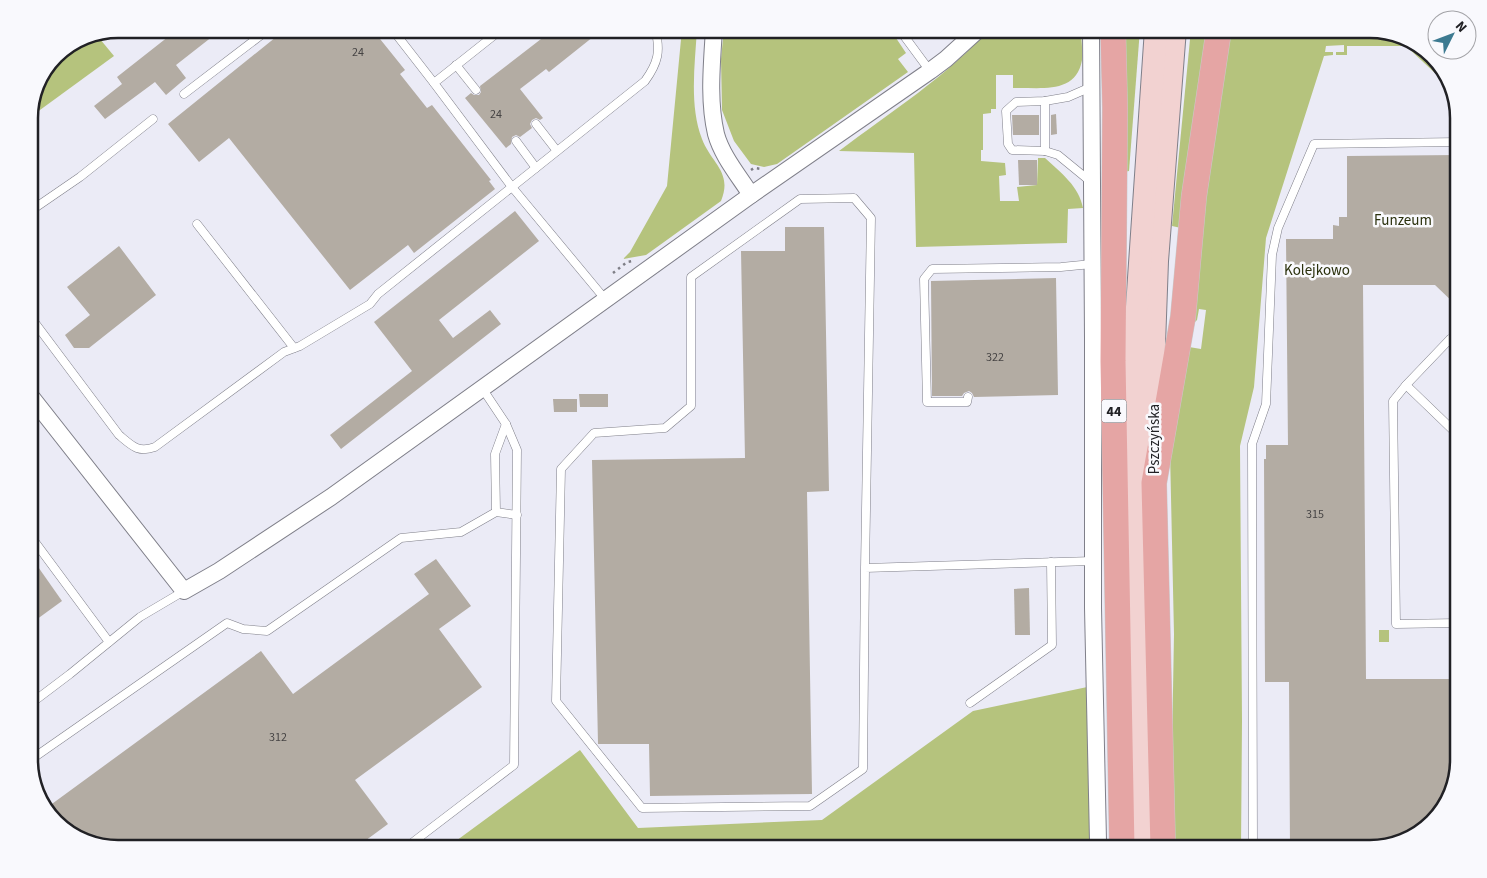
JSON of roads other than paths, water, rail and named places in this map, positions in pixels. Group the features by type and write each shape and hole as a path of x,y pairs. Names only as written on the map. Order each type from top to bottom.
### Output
{"main road":[{"name":"44","path":"1113,38 1116,108 1113,361 1122,793 1127,840"},
{"name":"Pszczyńska","path":"1143,840 1136,502 1136,351 1137,302 1155,38"},
{"name":"Pszczyńska","path":"1162,840 1153,372 1157,270 1174,38"},
{"path":"1154,483 1183,317 1194,196 1218,38"},
{"path":"1122,793 1122,840"}],"street":[{"path":"714,38 711,84 716,134 723,150 751,195"},
{"path":"38,405 184,591 219,571 331,497 751,195 930,71 969,38"},
{"path":"1091,38 1093,561 1098,840"}],"lane":[{"path":"184,94 257,38"},
{"path":"399,38 512,187 605,299"},
{"path":"434,83 490,38"},
{"path":"38,327 119,435 131,446 145,451 155,447 284,352 370,304 378,294 645,81 656,66 657,38"},
{"path":"906,38 930,71"},
{"path":"456,65 476,90"},
{"path":"1091,87 1068,97 1045,101 1016,102 1006,111 1008,144 1012,150 1046,150 1058,155 1091,182"},
{"path":"1045,101 1046,150"},
{"path":"38,206 80,177 153,119"},
{"path":"536,124 558,151"},
{"path":"516,140 536,168"},
{"path":"1253,840 1252,444 1266,404 1272,255 1278,228 1314,144 1449,142"},
{"path":"854,198 871,218 865,568 863,769 810,806 642,808 556,701 561,469 594,433 665,428 692,406 691,277 800,199 854,198"},
{"path":"197,224 294,348"},
{"path":"968,397 967,402 926,402 924,279 932,269 1061,267 1092,264"},
{"path":"1449,340 1392,401 1396,624 1450,622"},
{"path":"1406,385 1449,426"},
{"path":"416,840 514,765 517,450 506,424 482,388"},
{"path":"496,512 495,454 506,424"},
{"path":"38,755 227,623 243,629 267,631 401,538 462,532 496,512 517,515"},
{"path":"38,546 109,642"},
{"path":"865,568 1093,561"},
{"path":"970,703 1052,645 1051,562"},
{"path":"38,698 140,617 184,591"}],"park label":[{"name":"Funzeum","path":"1403,220"},
{"name":"Kolejkowo","path":"1317,270"}]}
